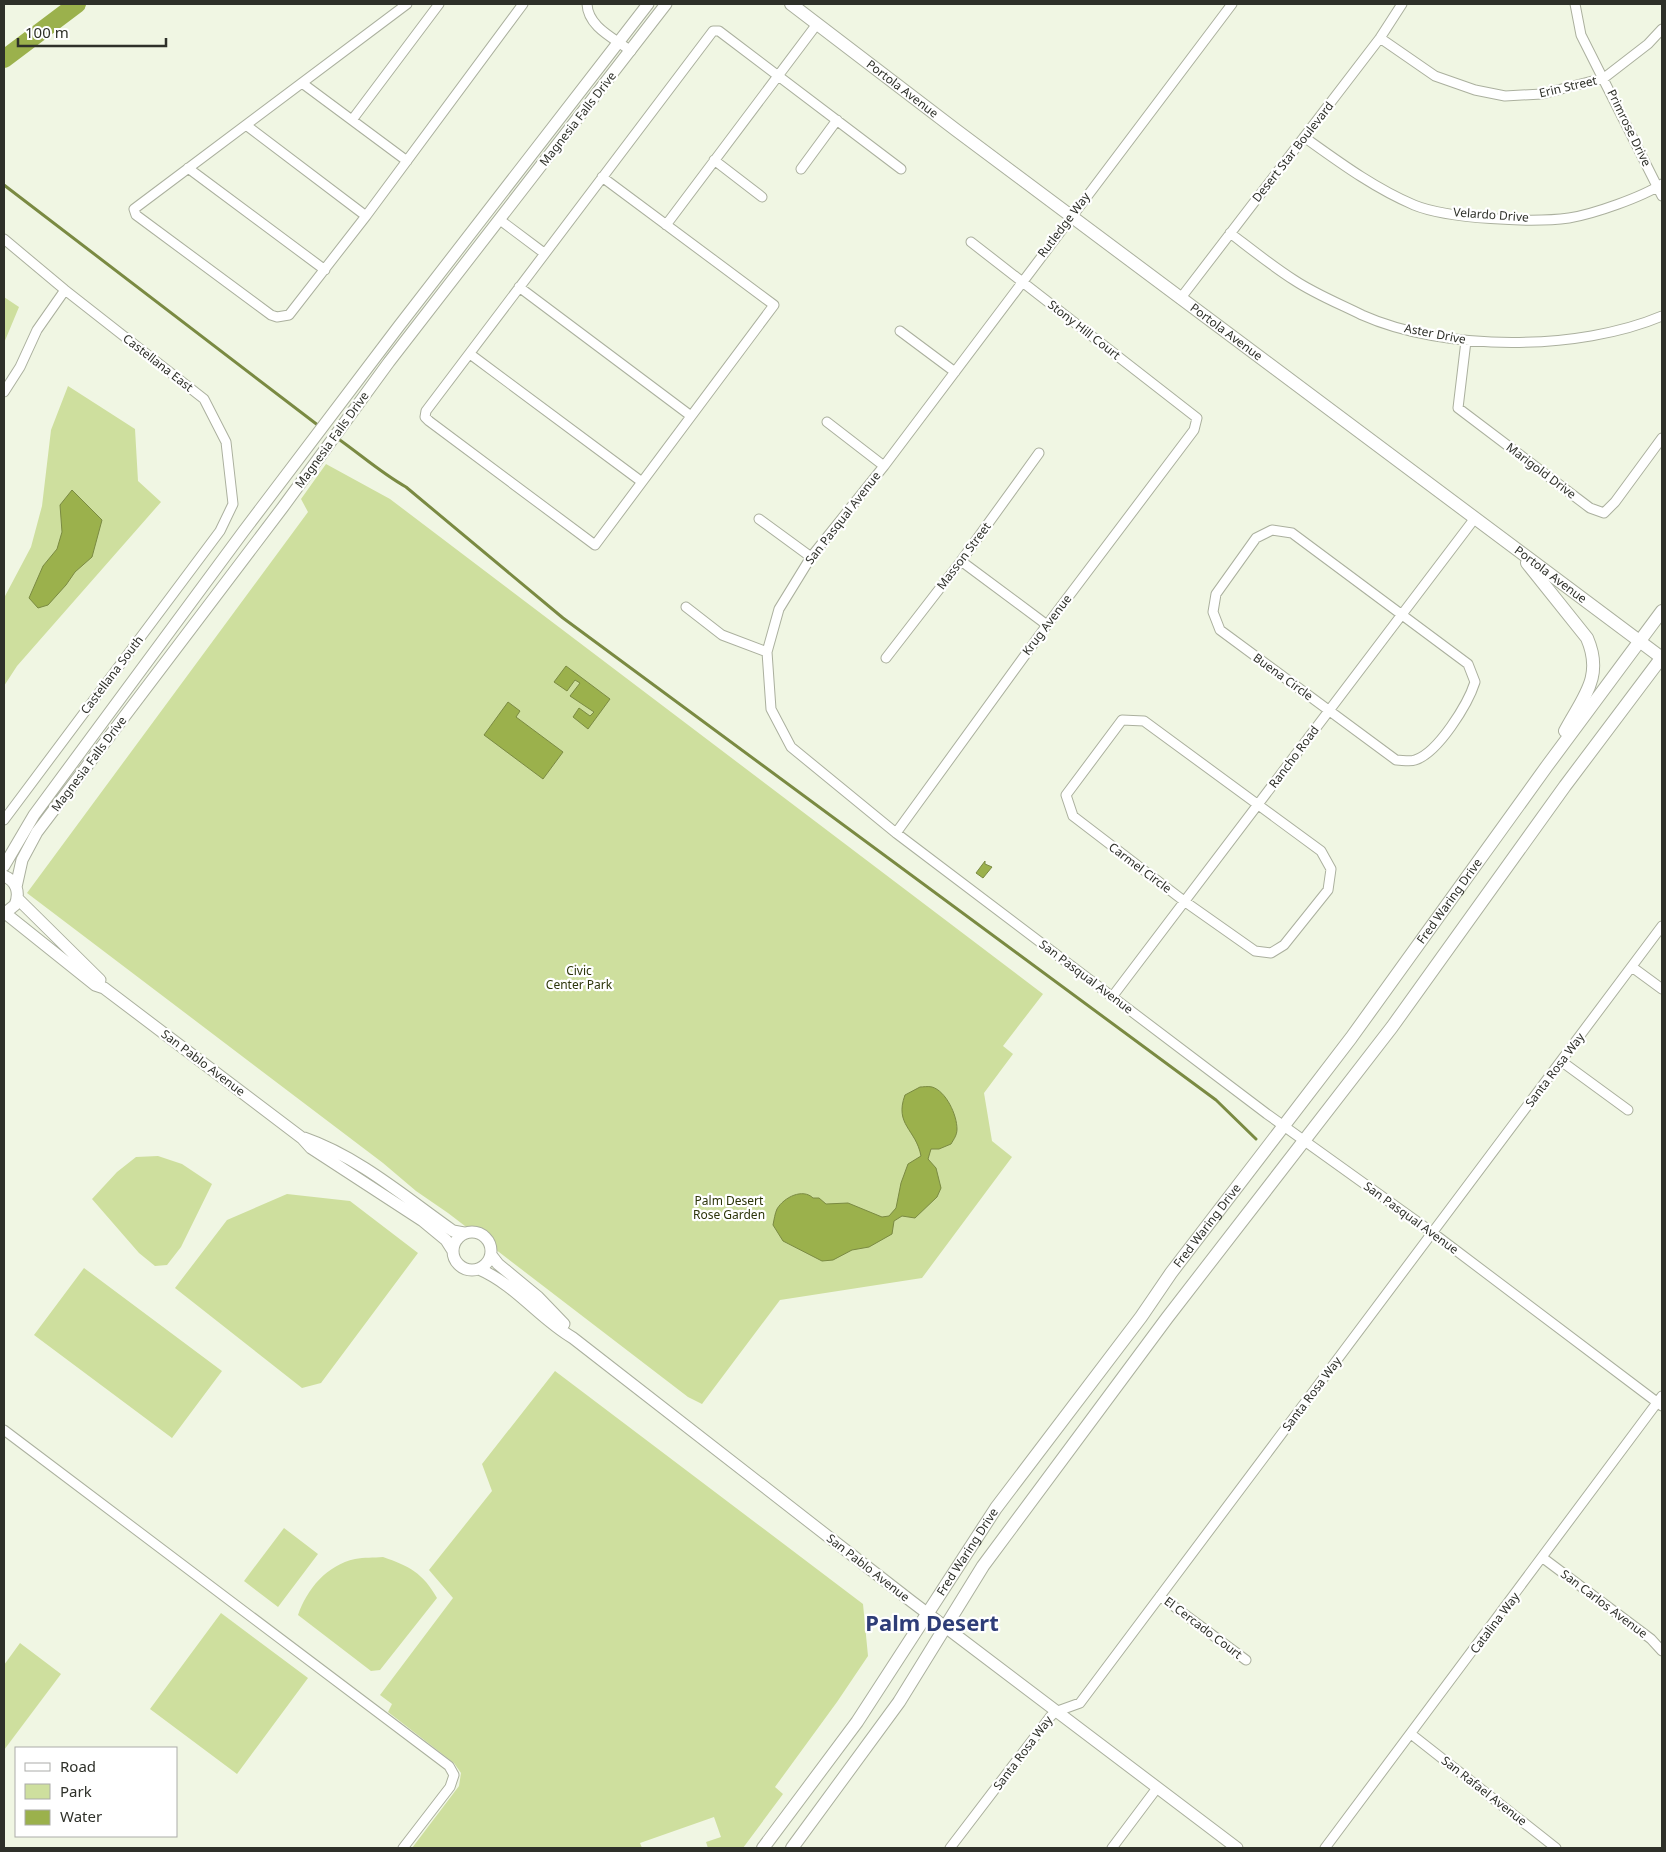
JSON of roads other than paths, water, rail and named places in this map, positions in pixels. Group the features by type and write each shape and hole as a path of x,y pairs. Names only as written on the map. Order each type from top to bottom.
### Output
{"main road":[{"name":"Portola Avenue","path":"791,4 1180,298 1662,658"},
{"path":"1516,549 1587,638 1595,664 1593,679 1546,766"},
{"name":"Fred Waring Drive","path":"764,1848 858,1722 1001,1501 1351,1038 1546,766 1662,611"},
{"name":"Fred Waring Drive","path":"792,1848 876,1736 988,1559 1167,1318 1392,1027 1662,658"}],"street":[{"path":"407,4 134,209 136,215 271,315 278,317 289,315 366,216 523,4"},
{"path":"352,120 439,4"},
{"path":"587,4 588,14 592,21 631,51"},
{"name":"Magnesia Falls Drive","path":"4,866 34,815 333,414 648,4"},
{"name":"Magnesia Falls Drive","path":"16,887 22,860 38,832 345,422 666,4"},
{"name":"Rutledge Way","path":"897,447 1232,4"},
{"name":"Desert Star Boulevard","path":"1180,298 1380,38 1402,4"},
{"name":"Primrose Drive","path":"1576,4 1581,35 1660,186 1662,196"},
{"path":"666,225 818,24"},
{"name":"Erin Street","path":"1380,38 1435,76 1475,90 1505,96 1542,94 1604,78 1648,44 1662,29"},
{"path":"602,177 774,305 595,545 425,417 426,411 544,253 713,31 719,31 901,168"},
{"path":"302,83 406,161"},
{"path":"801,169 837,120"},
{"path":"246,125 366,216"},
{"name":"Velardo Drive","path":"1304,137 1361,178 1416,205 1460,215 1510,219 1569,218 1615,204 1660,186"},
{"path":"714,160 762,197"},
{"path":"188,168 325,270"},
{"path":"500,220 544,253"},
{"name":"Aster Drive","path":"1230,233 1296,281 1364,316 1411,330 1466,341 1559,340 1639,326 1662,316"},
{"name":"Castellana East","path":"4,239 65,290 204,399 226,442 233,504 220,530"},
{"name":"Stony Hill Court","path":"971,242 1197,418"},
{"path":"519,287 691,416"},
{"path":"4,392 20,367 37,330 65,290"},
{"path":"900,331 955,372"},
{"name":"Marigold Drive","path":"1466,341 1458,408 1590,508 1604,513 1616,502 1662,438"},
{"path":"470,354 642,482"},
{"name":"Krug Avenue","path":"896,833 1047,625 1194,430 1197,418"},
{"path":"827,422 884,466"},
{"name":"San Pasqual Avenue","path":"897,447 811,557 779,609 767,652 771,709 791,746 896,833 1112,997 1661,1401"},
{"path":"283,507 284,494 306,461 308,448"},
{"name":"Masson Street","path":"886,658 961,561 1039,453"},
{"name":"Rancho Road","path":"1112,997 1403,616 1475,518"},
{"path":"759,519 811,557"},
{"name":"Castellana South","path":"4,820 220,530"},
{"name":"Buena Circle","path":"1272,530 1292,533 1403,616 1468,664 1476,682 1470,699 1430,752 1414,761 1396,760 1220,630 1213,612 1216,594 1256,538 1272,530"},
{"path":"961,561 1047,625"},
{"path":"686,607 722,635 767,652"},
{"name":"Carmel Circle","path":"1122,720 1144,721 1258,804 1321,851 1331,869 1328,890 1284,945 1271,953 1255,951 1184,901 1073,816 1066,795 1094,754 1122,720"},
{"path":"4,876 13,882 18,899 11,910 4,914"},
{"name":"San Pablo Avenue","path":"18,899 28,912 66,945 81,964 100,980 104,988"},
{"name":"San Pablo Avenue","path":"4,914 95,985 104,988 302,1138 318,1154 423,1221 446,1240 453,1251"},
{"name":"Santa Rosa Way","path":"950,1848 1055,1712 1080,1703 1662,926"},
{"path":"1632,967 1662,989"},
{"path":"1561,1061 1628,1110"},
{"name":"San Pablo Avenue","path":"302,1138 316,1142 374,1174 452,1232 464,1233"},
{"path":"470,1231 482,1234 490,1243 491,1255 485,1266 479,1269 467,1269 457,1262 453,1251 455,1243 464,1233 470,1231"},
{"name":"San Pablo Avenue","path":"491,1255 498,1264 538,1297 565,1326 573,1338"},
{"name":"San Pablo Avenue","path":"479,1269 490,1274 531,1303 560,1331 573,1338 1055,1712 1237,1848"},
{"name":"Catalina Way","path":"1325,1848 1661,1401"},
{"path":"4,1430 449,1766 454,1775 450,1787 403,1848"},
{"name":"San Carlos Avenue","path":"1543,1558 1651,1639 1662,1651"},
{"name":"El Cercado Court","path":"1160,1596 1246,1660"},
{"name":"San Rafael Avenue","path":"1411,1734 1556,1848"},
{"path":"1112,1848 1157,1788"}],"water":[{"path":"72,490 102,520 92,557 75,572 48,605 38,608 29,598 43,566 57,549 62,532 60,505"},
{"path":"566,666 610,699 588,729 573,717 579,708 590,716 594,712 570,696 580,683 575,680 567,691 554,682"},
{"path":"508,702 520,711 516,717 563,752 543,779 484,735"},
{"path":"985,861 985,864 992,867 983,878 976,873"},
{"path":"920,1087 932,1087 942,1093 953,1111 957,1129 951,1144 939,1149 931,1149 928,1159 936,1168 941,1188 937,1197 915,1218 902,1216 894,1221 892,1234 869,1247 852,1250 833,1260 822,1261 783,1241 773,1225 776,1211 784,1201 794,1195 809,1195 813,1198 819,1198 826,1204 848,1203 882,1217 889,1216 896,1208 901,1183 908,1164 921,1156 902,1113 905,1095"}],"waterway":[{"path":"4,59 77,4"},
{"path":"4,185 319,426"},
{"path":"337,438 379,470 406,487 563,618 1216,1100 1256,1139"}],"district":[{"name":"Palm Desert","path":"932,1623"}],"park label":[{"name":"Civic Center Park","path":"579,978"},
{"name":"Palm Desert Rose Garden","path":"729,1208"}]}
